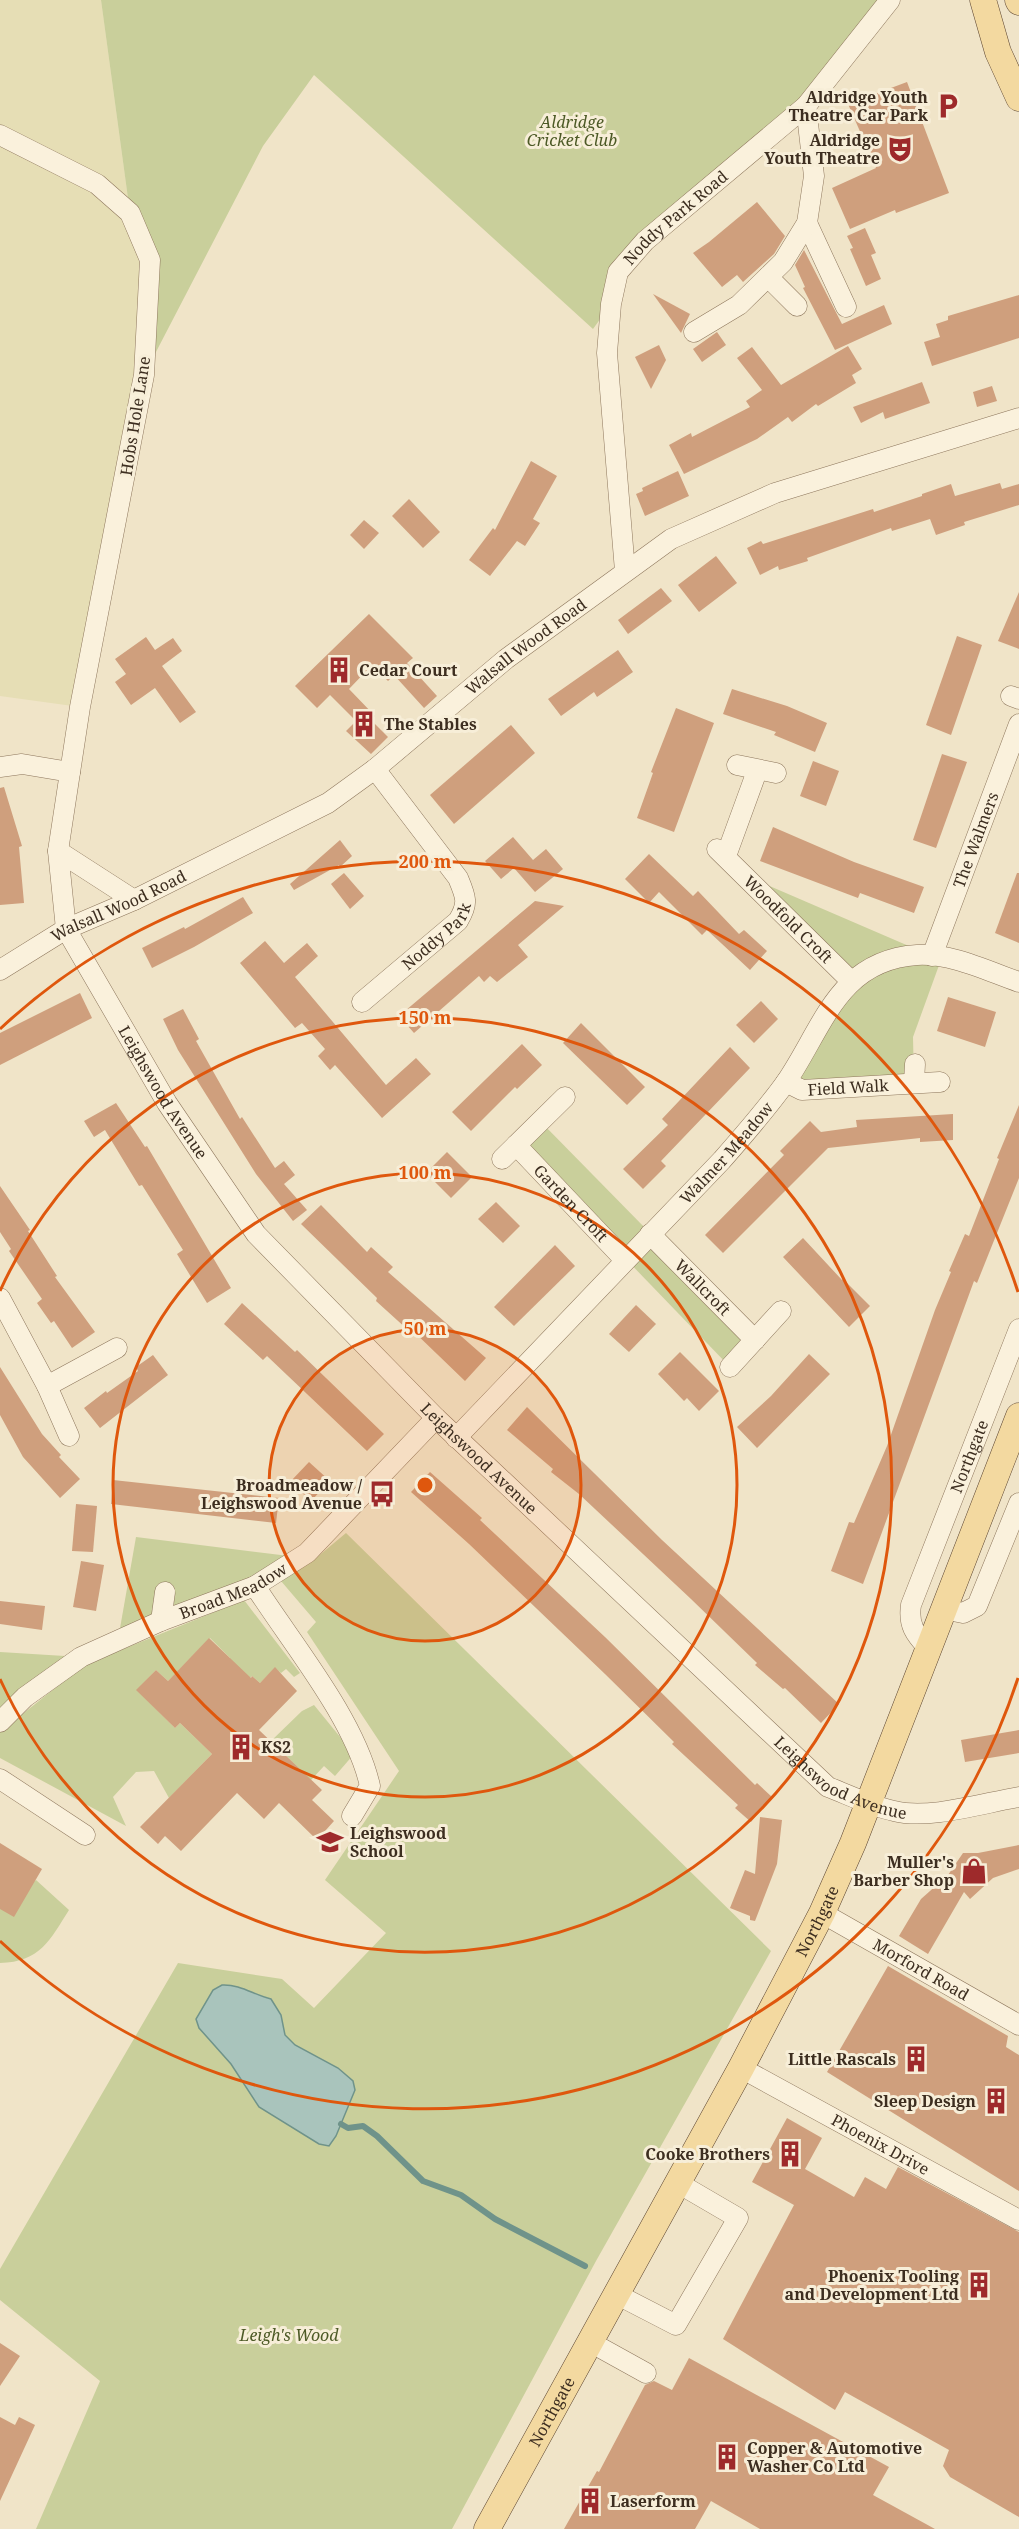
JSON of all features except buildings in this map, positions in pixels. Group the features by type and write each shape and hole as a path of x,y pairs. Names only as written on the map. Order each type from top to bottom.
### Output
{"main road":[{"path":"983,0 998,52 1019,98"},
{"name":"Northgate","path":"487,2529 741,2068 822,1913 853,1843 867,1802 1019,1416"}],"street":[{"name":"Noddy Park Road","path":"625,571 608,353 611,304 618,272 645,241 806,106 890,0"},
{"path":"694,332 740,305 783,262 807,223 814,176 806,106"},
{"name":"Hobs Hole Lane","path":"0,135 97,184 130,213 150,260 144,375 82,696 58,850 66,929"},
{"path":"807,223 846,307"},
{"path":"768,277 797,306"},
{"name":"Walsall Wood Road","path":"0,970 66,929 134,900 328,804 375,770 506,659 671,539 775,493 1019,418"},
{"name":"The Walmers","path":"932,956 1019,724"},
{"path":"0,766 22,764 70,772"},
{"name":"Woodfold Croft","path":"737,765 767,772 721,853 851,981"},
{"name":"Noddy Park","path":"362,1002 458,921 466,898 458,878 375,770"},
{"path":"58,850 134,900"},
{"name":"Leighswood Avenue","path":"66,929 167,1103 256,1234 456,1438 828,1787 895,1812 914,1813 936,1812 1019,1797"},
{"name":"Walmer Meadow","path":"456,1438 624,1259 722,1160 786,1082 831,1005 851,981 873,967 918,955 954,959 1019,982"},
{"name":"Field Walk","path":"786,1082 802,1090 915,1073 940,1083"},
{"name":"Garden Croft","path":"565,1097 509,1152 624,1259"},
{"name":"Wallcroft","path":"650,1234 755,1340"},
{"path":"0,1298 47,1386 69,1436"},
{"path":"730,1367 782,1311"},
{"name":"Northgate","path":"928,1648 914,1632 909,1619 911,1605 1019,1329"},
{"path":"47,1386 117,1348"},
{"name":"Broad Meadow","path":"0,1722 25,1697 81,1657 161,1621 255,1586 307,1553 436,1418"},
{"path":"944,1609 963,1613 977,1606 1019,1503"},
{"path":"255,1586 347,1726 365,1766 370,1786 352,1816"},
{"path":"161,1621 165,1593"},
{"path":"0,1779 85,1835"},
{"name":"Morford Road","path":"822,1913 1019,2025"},
{"name":"Phoenix Drive","path":"741,2068 1019,2220"},
{"path":"616,2294 676,2325 738,2218 678,2182"},
{"path":"590,2342 646,2373"}],"shaded area":[{"path":"0,0 101,0 130,213 150,260 144,375 80,707 0,696"}],"green space":[{"name":"Aldridge Cricket Club","path":"101,0 890,0 806,106 644,241 611,304 593,329 314,75 263,146 144,375 150,260 130,213"},
{"path":"744,875 932,956 942,957 913,1037 914,1082 786,1082 851,981"},
{"path":"540,1121 755,1340 730,1367 516,1145"},
{"name":"Leigh's Wood","path":"346,1533 771,1951 596,2261 452,2529 36,2529 100,2381 0,2300 0,2269 178,1963 282,1979 314,2008 386,1933 325,1880 399,1771 307,1632 316,1622 281,1581 316,1558","holes":["231,1985 271,1999 281,2015 285,2035 295,2045 338,2068 353,2081 355,2090 336,2136 259,2107 231,2064 199,2028"]},
{"path":"136,1537 289,1556 255,1580 119,1634"},
{"path":"244,1600 300,1673 294,1677 286,1669 281,1673 275,1668 260,1683 252,1676 225,1705 230,1658 210,1638 168,1681 156,1670 137,1690 175,1728 180,1723 212,1754 169,1798 154,1771 136,1772 113,1797 126,1826 0,1758 0,1732 84,1665"},
{"path":"0,1652 81,1657 0,1722"},
{"path":"314,1705 354,1754 335,1776 324,1766 311,1780 271,1741 302,1711"},
{"path":"36,1880 69,1910 49,1940 34,1954 14,1962 0,1963 0,1909"}],"water":[{"path":"222,1985 241,1988 271,1999 281,2015 285,2035 295,2045 338,2068 353,2081 355,2090 336,2136 329,2146 319,2144 259,2107 231,2064 199,2028 196,2019 213,1990"}],"waterway":[{"path":"341,2124 348,2128 363,2126 377,2136 423,2181 461,2195 495,2219 585,2266"}],"place":[{"name":"Aldridge Youth Theatre Car Park","path":"948,106"},
{"name":"Aldridge Youth Theatre","path":"900,149"},
{"name":"Cedar Court","path":"339,670"},
{"name":"The Stables","path":"364,724"},
{"name":"Broadmeadow / Leighswood Avenue","path":"382,1494"},
{"name":"KS2","path":"241,1747"},
{"name":"Leighswood School","path":"330,1842"},
{"name":"Muller's Barber Shop","path":"974,1871"},
{"name":"Little Rascals","path":"916,2059"},
{"name":"Sleep Design","path":"996,2101"},
{"name":"Cooke Brothers","path":"790,2154"},
{"name":"Phoenix Tooling and Development Ltd","path":"979,2285"},
{"name":"Copper & Automotive Washer Co Ltd","path":"727,2457"},
{"name":"Laserform","path":"590,2501"}]}
